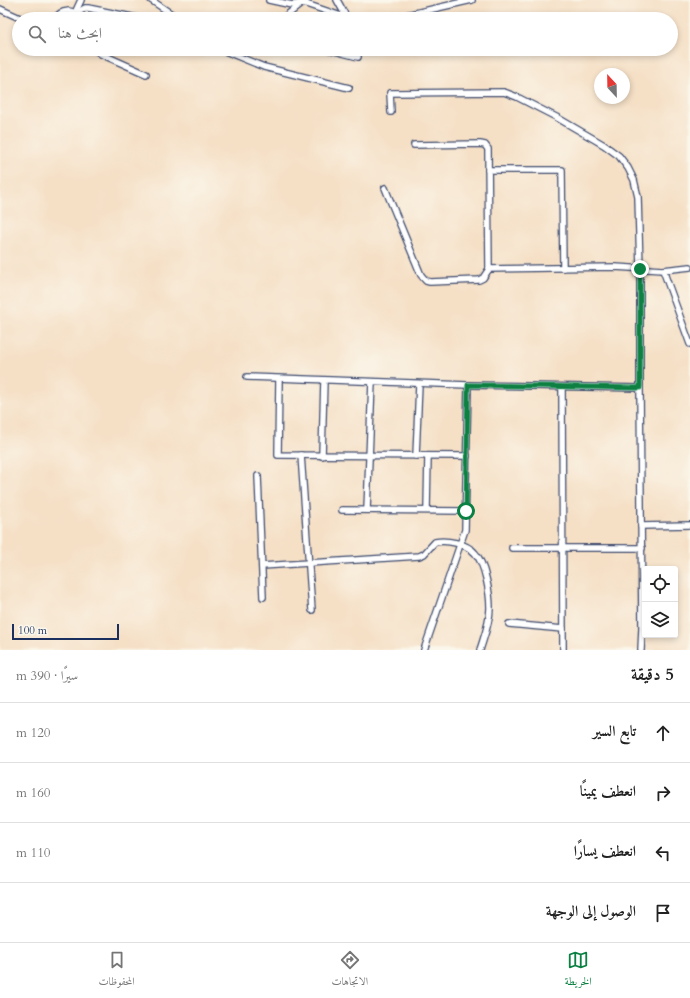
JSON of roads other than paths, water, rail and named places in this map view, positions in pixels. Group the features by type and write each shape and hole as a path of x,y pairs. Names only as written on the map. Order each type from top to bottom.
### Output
{"street":[{"path":"77,12 81,0"},
{"path":"152,0 169,12"},
{"path":"269,0 292,5 305,2 330,12"},
{"path":"337,0 344,12"},
{"path":"420,12 472,0"},
{"path":"291,12 305,2"},
{"path":"80,12 85,8 88,8 108,12"},
{"path":"0,9 12,14"},
{"path":"106,56 146,74"},
{"path":"239,56 264,67 349,88"},
{"path":"354,56 358,57"},
{"path":"391,112 390,93 504,92 556,117 604,145 619,156 628,168 634,180 638,197 640,269 642,548 641,650"},
{"path":"385,188 421,275 426,281 479,280 484,278 489,269 488,149 485,145 480,144 414,145"},
{"path":"488,170 562,170 563,268"},
{"path":"489,269 615,267 663,270 690,267"},
{"path":"663,270 690,344"},
{"path":"246,378 419,384 640,388"},
{"path":"279,379 278,456 467,456"},
{"path":"322,456 324,380"},
{"path":"367,510 372,382"},
{"path":"416,456 419,384"},
{"path":"424,650 465,530 468,385"},
{"path":"562,386 563,650"},
{"path":"301,456 312,610"},
{"path":"427,510 428,456"},
{"path":"258,476 263,597"},
{"path":"342,510 466,511"},
{"path":"641,526 690,525"},
{"path":"262,566 419,556 424,554 435,542 441,541 460,545 475,553 482,563 488,591 490,609 480,650"},
{"path":"512,548 642,548"},
{"path":"509,624 563,629"}]}
